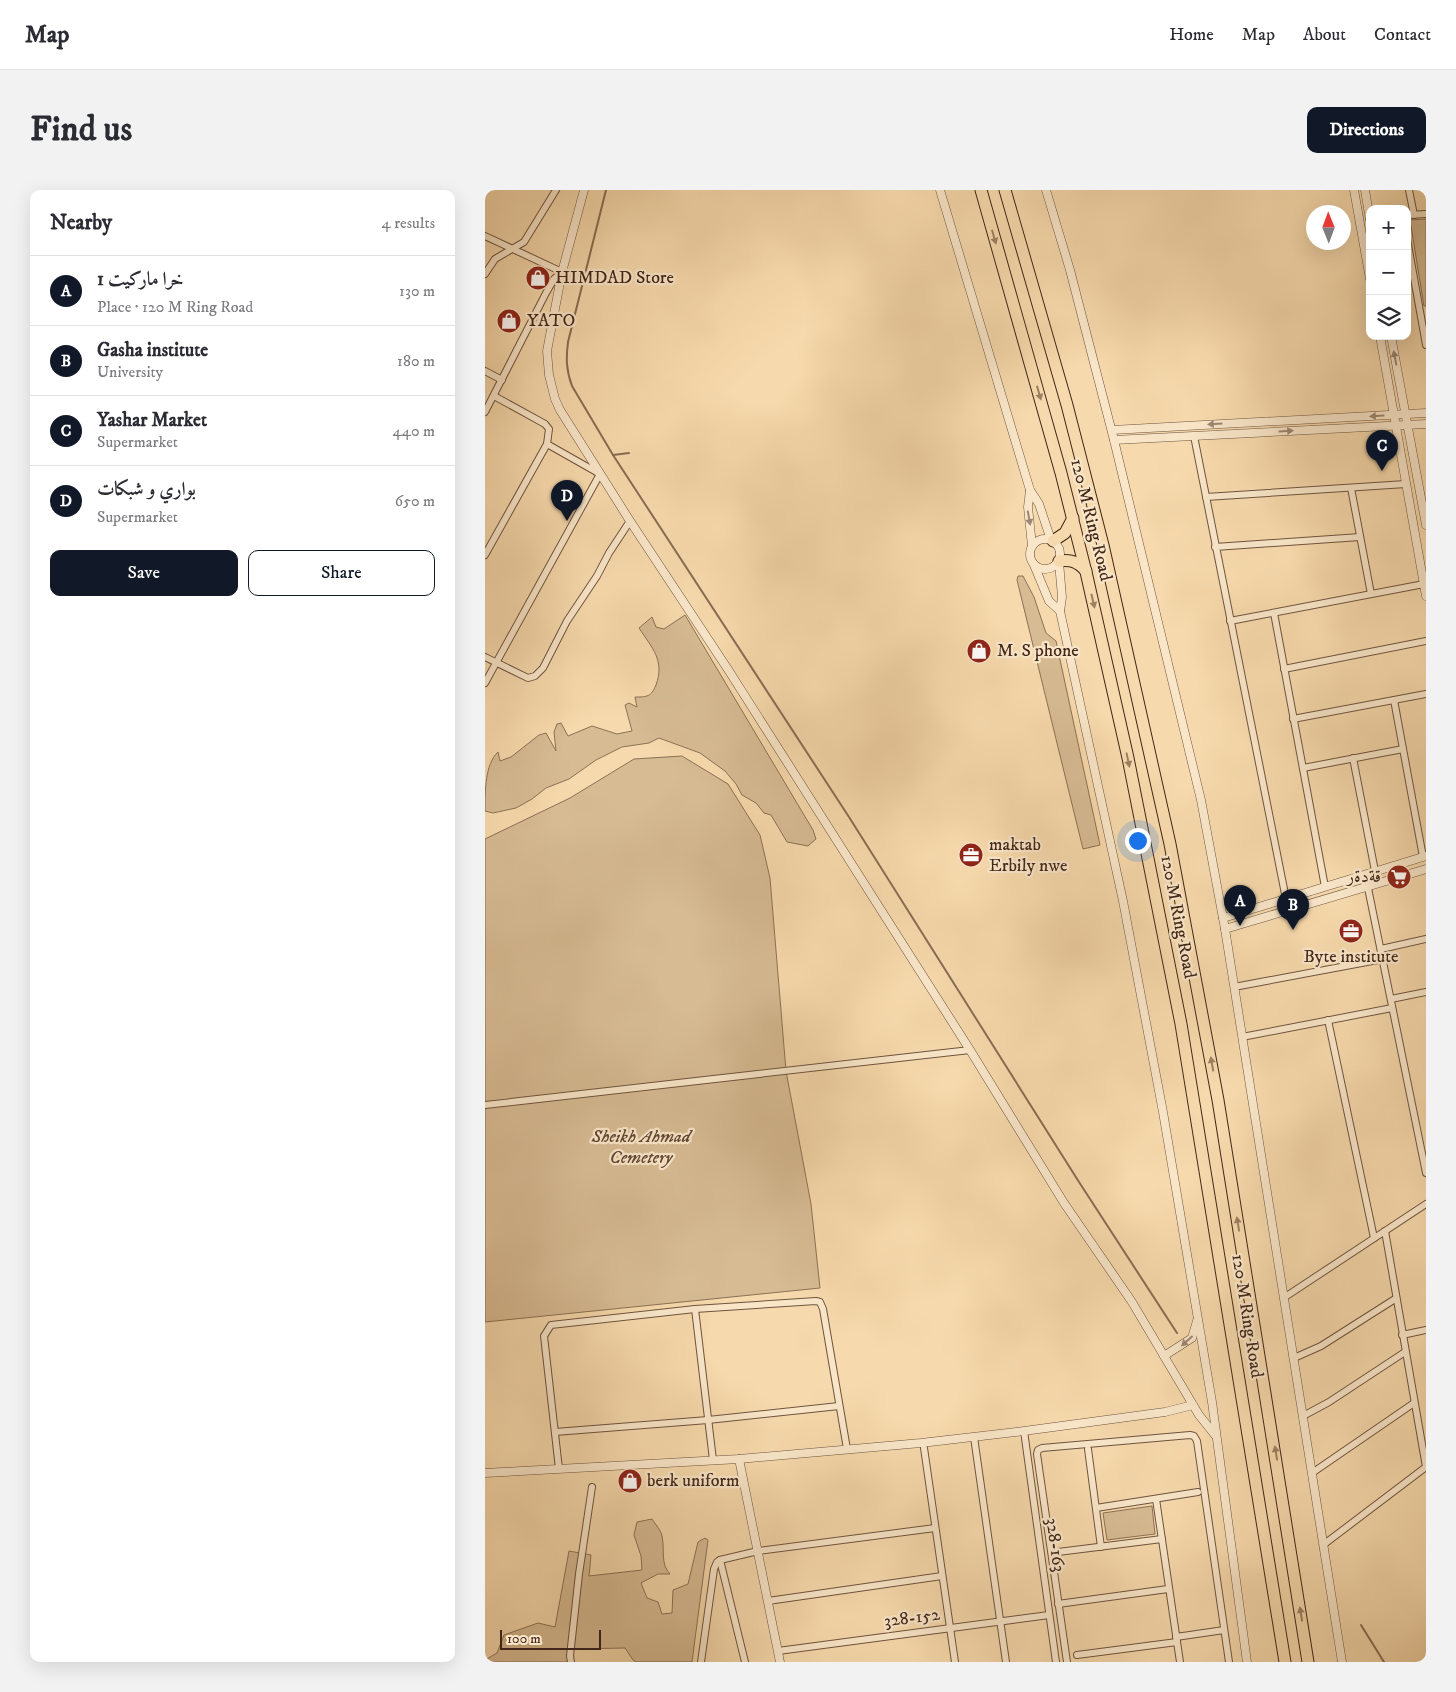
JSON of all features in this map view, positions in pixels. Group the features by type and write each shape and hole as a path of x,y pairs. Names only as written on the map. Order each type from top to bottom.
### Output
{"highway":[{"name":"120 M Ring Road","path":"981,190 1027,348 1073,518 1128,758 1181,1024 1285,1662"},
{"name":"120 M Ring Road","path":"1005,190 1067,406 1103,545 1171,844 1217,1091 1308,1662"},
{"path":"1052,540 1065,533 1073,518"},
{"path":"1059,562 1066,560 1074,561 1086,572"}],"street":[{"path":"485,274 495,259 524,242 556,190"},
{"path":"584,190 562,272 547,350 549,375 560,410 630,521 729,671 970,1050 1064,1203 1131,1302 1193,1405 1215,1435"},
{"path":"940,190 1030,490 1039,504 1052,540 1061,552 1059,562 1062,598 1060,611 1123,901 1163,1112 1198,1317 1247,1662"},
{"path":"1046,190 1070,270 1115,440 1201,800 1225,929 1342,1662"},
{"path":"1354,190 1366,257"},
{"path":"1365,190 1368,205"},
{"path":"1409,190 1410,205"},
{"path":"1411,215 1426,214"},
{"path":"485,236 562,272"},
{"path":"1410,250 1423,308 1426,345"},
{"path":"485,412 546,293 554,279 562,272"},
{"path":"1381,340 1426,596"},
{"path":"1392,340 1423,492 1426,525"},
{"path":"485,371 502,380"},
{"path":"485,555 547,444 549,429 545,424 494,396"},
{"path":"1112,430 1426,413"},
{"path":"1115,440 1426,424"},
{"path":"1194,436 1286,899"},
{"path":"547,444 600,474"},
{"path":"485,683 600,474"},
{"path":"1206,497 1406,484"},
{"path":"1351,488 1371,594"},
{"path":"1030,490 1027,507 1032,546 1030,556 1049,601 1060,611"},
{"path":"485,657 528,678 535,676 543,668 567,622 630,521"},
{"path":"1215,546 1360,536"},
{"path":"1032,546 1041,540 1052,540"},
{"path":"1034,565 1045,570 1053,568 1059,562"},
{"path":"1230,621 1424,584"},
{"path":"1274,613 1328,899"},
{"path":"1284,669 1426,641"},
{"path":"1293,719 1426,694"},
{"path":"1223,918 1424,856 1394,700"},
{"path":"1303,768 1403,749"},
{"path":"1353,758 1375,871"},
{"path":"1225,929 1426,870"},
{"path":"1368,888 1426,1172"},
{"path":"1381,949 1426,939"},
{"path":"1234,987 1383,959"},
{"path":"1391,999 1426,992"},
{"path":"1242,1037 1392,1008"},
{"path":"1328,1020 1374,1238"},
{"path":"485,1105 970,1050"},
{"path":"1285,1296 1426,1204"},
{"path":"1323,1545 1426,1467 1395,1298 1385,1231"},
{"path":"1294,1358 1321,1346 1395,1298"},
{"path":"559,1469 544,1336 551,1324 695,1309 820,1302 823,1309 847,1449"},
{"path":"695,1309 713,1460"},
{"path":"1164,1356 1192,1338 1198,1317"},
{"path":"1402,1335 1426,1330"},
{"path":"1303,1416 1329,1402 1405,1352"},
{"path":"1312,1473 1414,1403"},
{"path":"485,1473 713,1460 974,1437 1165,1412 1193,1405"},
{"path":"555,1432 708,1420 839,1406"},
{"name":"328-163","path":"1024,1431 1056,1662"},
{"path":"1067,1662 1038,1450 1042,1448 1194,1436 1197,1441 1229,1662"},
{"path":"974,1437 1006,1662"},
{"path":"924,1448 955,1662"},
{"path":"1088,1449 1101,1547"},
{"path":"739,1458 780,1662"},
{"path":"1028,1463 1038,1461"},
{"path":"571,1662 570,1656 577,1591 591,1486"},
{"path":"1096,1508 1198,1492"},
{"path":"1156,1499 1180,1662"},
{"path":"701,1662 714,1569 720,1560 758,1551 935,1528"},
{"path":"1058,1552 1162,1539"},
{"path":"720,1560 745,1662"},
{"path":"768,1601 942,1576"},
{"path":"1058,1604 1168,1589"},
{"name":"328-152","path":"778,1650 1049,1615"},
{"path":"1077,1655 1177,1640 1224,1630"}],"green space":[{"path":"1426,219 1426,306 1424,306 1411,220"},
{"path":"1018,576 1023,576 1034,597 1046,633 1056,641 1100,845 1083,849 1017,580"},
{"path":"685,615 813,830 816,839 808,846 787,842 771,815 764,813 756,803 742,795 725,771 700,753 659,738 649,743 622,747 596,760 569,779 546,788 516,808 493,813 485,811 488,771 490,763 498,752 500,761 511,757 539,735 546,733 556,751 554,732 557,724 561,723 568,736 592,726 617,734 632,731 625,705 629,703 637,707 635,697 646,696 652,692 656,685 659,668 656,655 639,628 652,617 656,627 664,629"},
{"name":"Sheikh Ahmad Cemetery","path":"682,756 728,784 760,835 770,878 786,1071 811,1204 820,1288 485,1322 485,839 570,798 634,759"},
{"path":"1152,1506 1155,1534 1107,1540 1103,1513"},
{"path":"652,1519 661,1534 665,1566 670,1574 658,1574 641,1583 647,1598 658,1602 662,1614 672,1613 673,1590 688,1584 698,1542 705,1538 708,1540 692,1662 636,1662 625,1648 573,1649 571,1662 485,1662 485,1660 497,1653 504,1635 538,1623 555,1627 569,1551 591,1555 589,1576 642,1570 641,1556 634,1535 637,1522"}],"waterway":[{"path":"606,190 568,342 567,364 572,386 613,455 849,817 1079,1182 1177,1333"},
{"path":"613,455 629,453"},
{"path":"1361,1625 1384,1662"}],"place":[{"name":"HIMDAD Store","path":"538,278"},
{"name":"YATO","path":"509,321"},
{"name":"Yashar Market","path":"1382,471"},
{"name":"بواري و شبكات","path":"567,521"},
{"name":"M. S phone","path":"979,651"},
{"name":"maktab Erbily nwe","path":"971,855"},
{"name":"قةدةر","path":"1399,877"},
{"name":"خرا ماركيت 1","path":"1240,926"},
{"name":"Gasha institute","path":"1293,930"},
{"name":"Byte institute","path":"1351,931"},
{"name":"berk uniform","path":"630,1481"}]}
